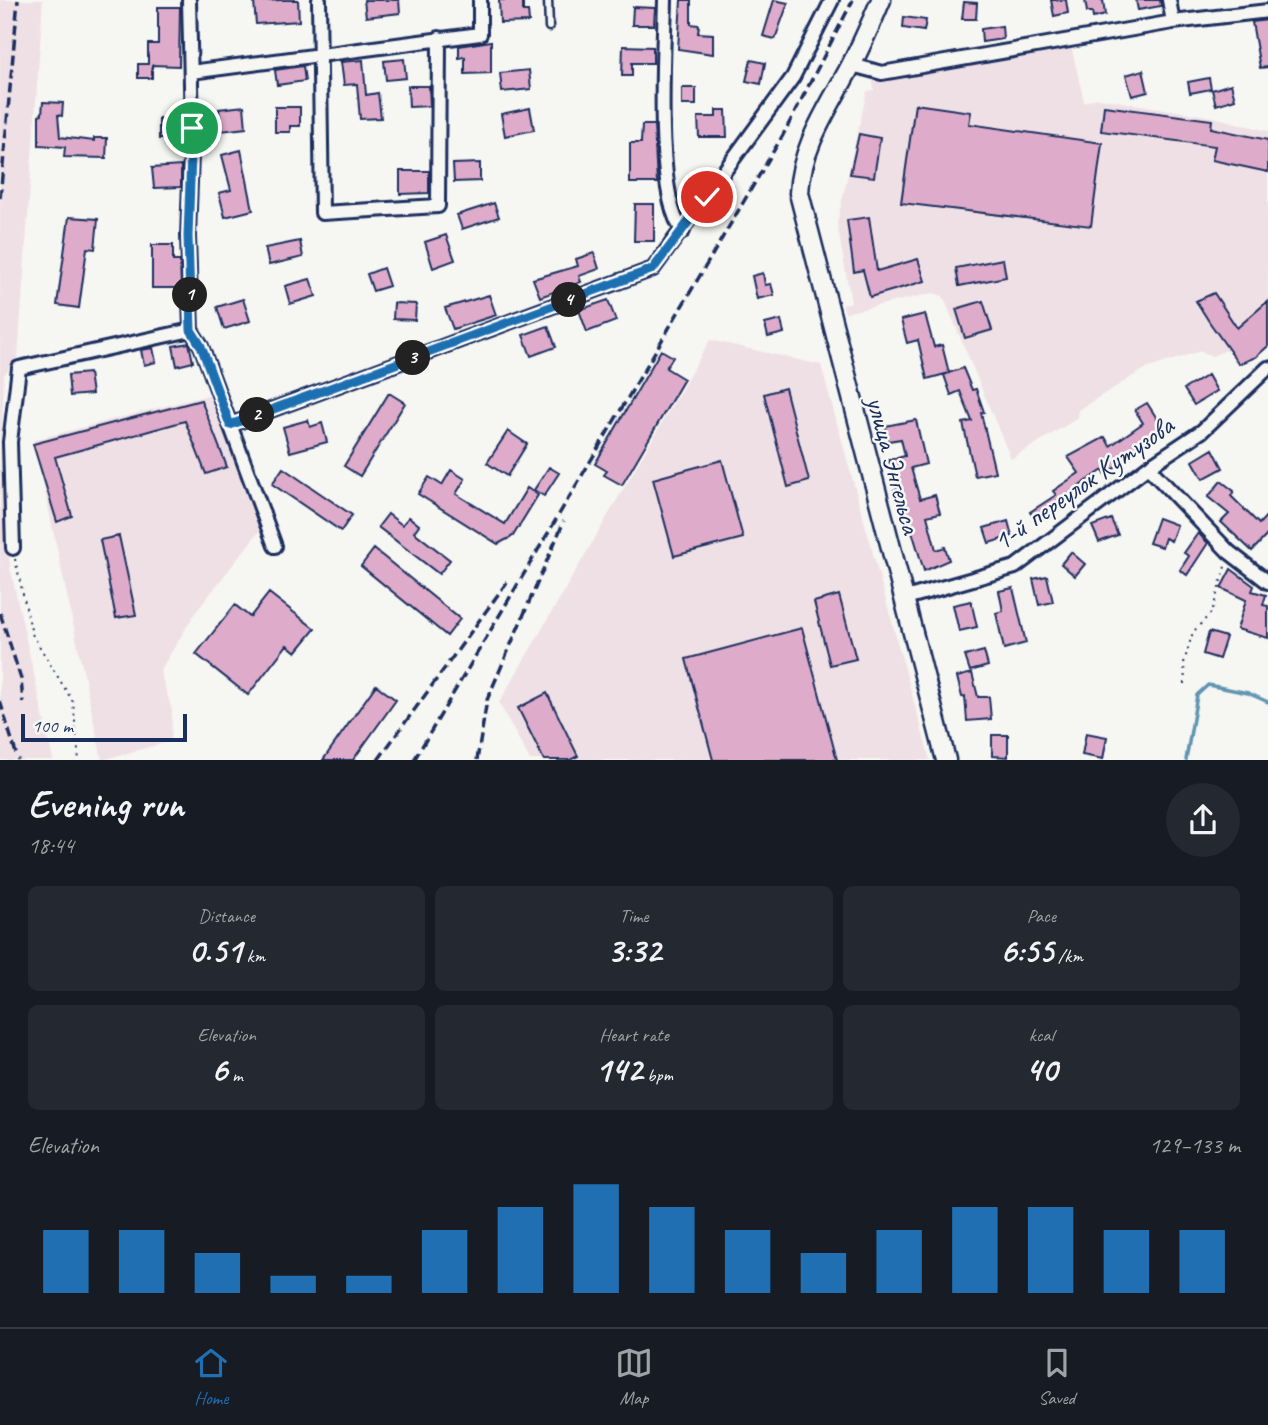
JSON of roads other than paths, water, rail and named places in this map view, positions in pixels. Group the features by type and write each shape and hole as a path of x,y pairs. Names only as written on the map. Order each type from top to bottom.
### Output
{"street":[{"path":"189,0 191,72 188,236 191,330 201,346 275,546"},
{"path":"319,0 322,213 438,206 439,37"},
{"path":"191,72 439,37 480,34 480,0"},
{"path":"665,0 663,97 668,195 672,213 683,231"},
{"path":"230,425 653,269 793,77 810,50 832,0"},
{"name":"улица Энгельса","path":"881,0 852,65 808,146 799,182 801,214 946,760"},
{"path":"1169,0 1173,22"},
{"path":"852,65 882,73 1173,22 1268,10"},
{"path":"13,548 10,442 19,368 191,330"},
{"name":"1-й переулок Кутузова","path":"902,599 1015,566 1147,467 1202,431 1268,368"},
{"path":"1147,467 1229,552 1268,582"}],"lane":[{"path":"548,0 549,27"}],"waterway":[{"path":"1186,760 1197,695 1208,685 1248,693 1268,702"}],"railway":[{"path":"0,198 18,0"},
{"path":"414,760 783,135 853,0"},
{"path":"477,760 487,700 564,521"},
{"path":"378,760 510,578"},
{"path":"0,613 21,679 23,703"},
{"path":"0,701 18,760"}]}
